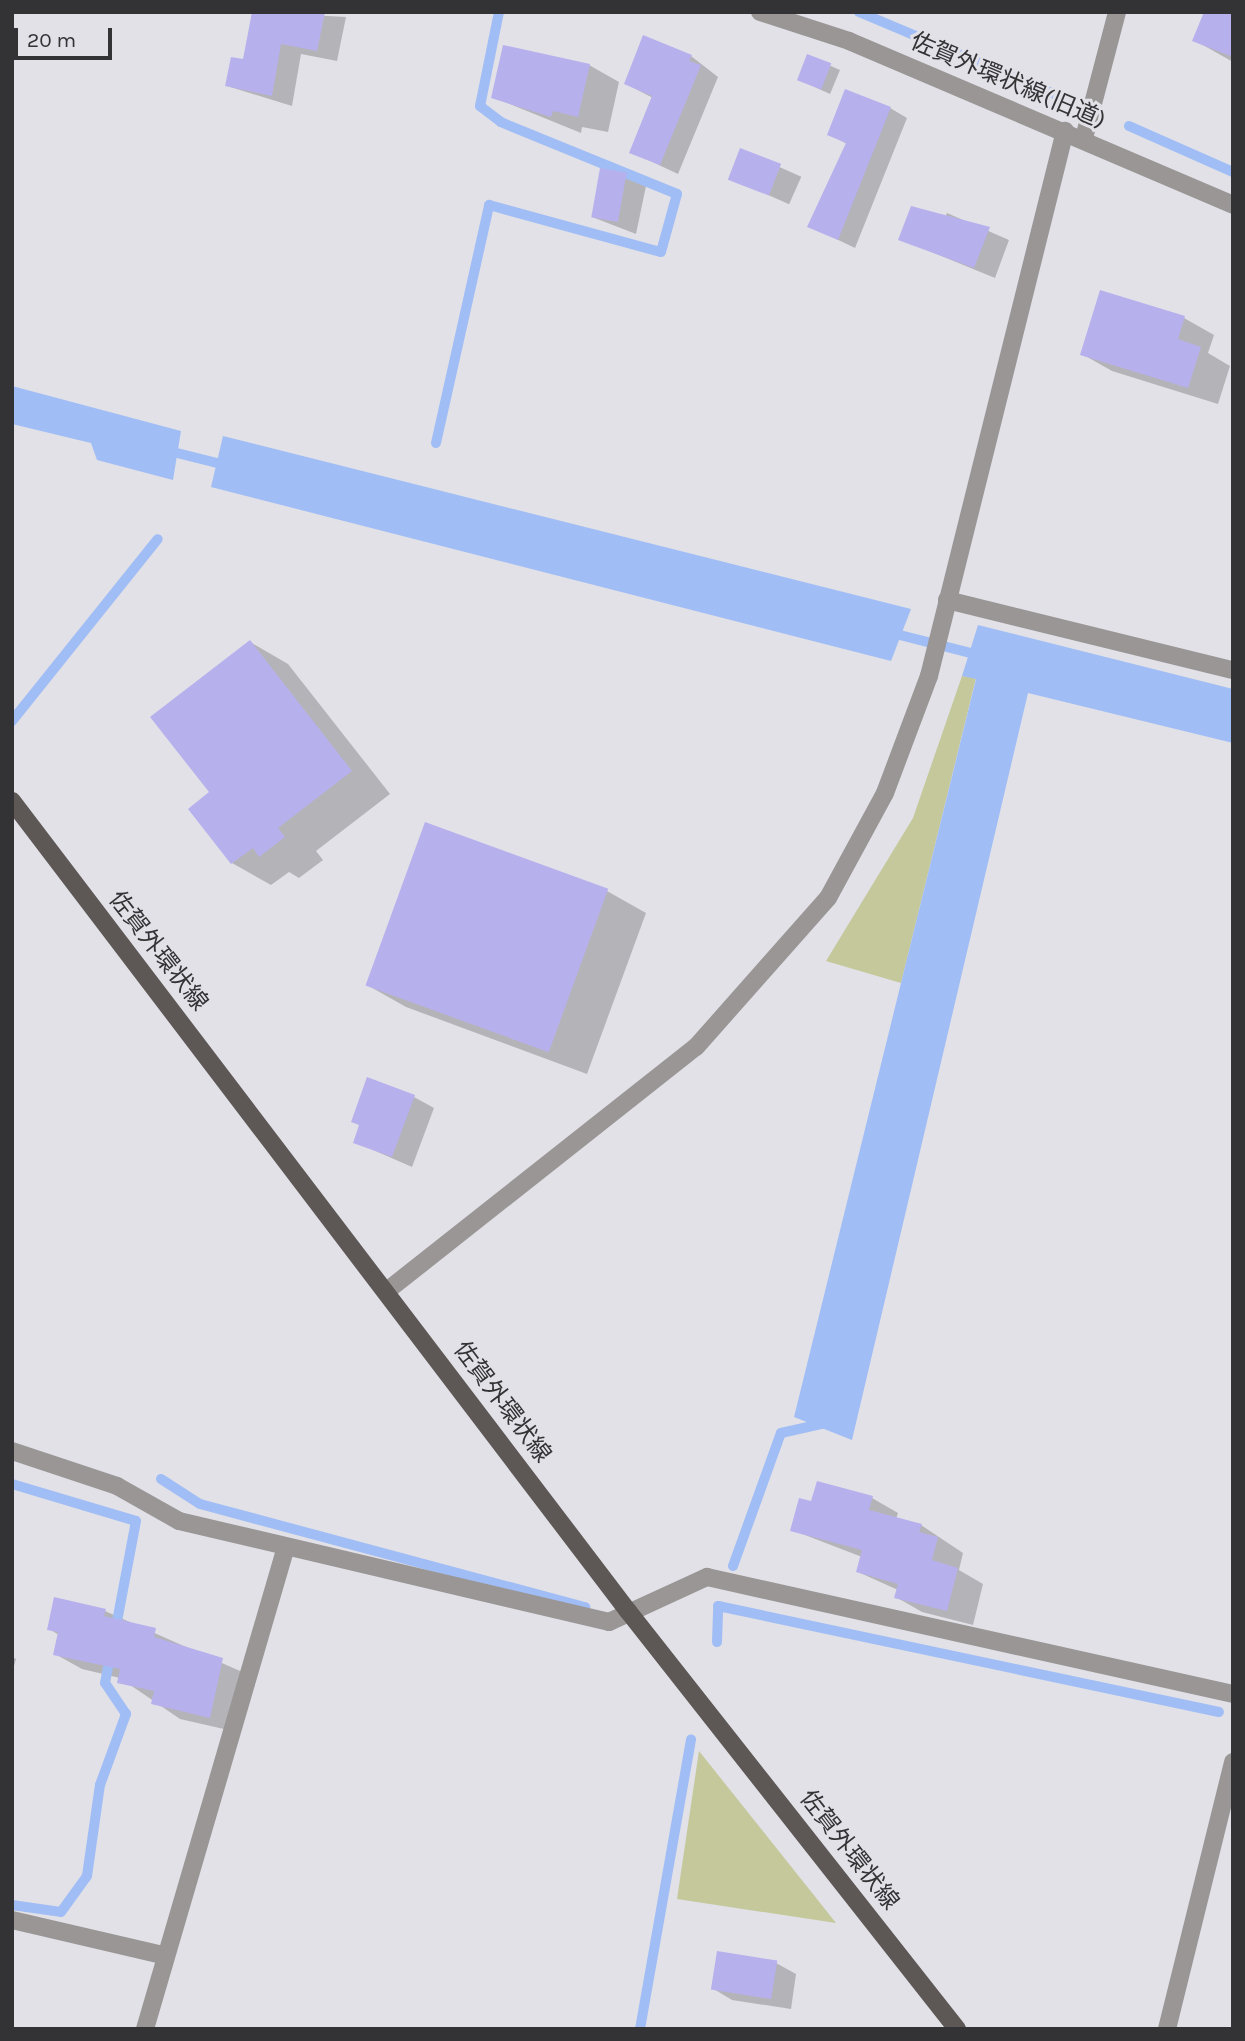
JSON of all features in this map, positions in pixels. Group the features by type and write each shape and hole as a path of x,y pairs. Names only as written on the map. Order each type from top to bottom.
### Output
{"main road":[{"name":"佐賀外環状線","path":"12,801 388,1290 628,1611 957,2029"}],"street":[{"name":"佐賀外環状線(旧道)","path":"761,12 849,41 1084,138 1233,205"},
{"path":"1084,138 1117,12"},
{"path":"388,1290 696,1047 776,963 828,898 885,793 929,676 1065,131"},
{"path":"947,600 1233,670"},
{"path":"12,1451 117,1486 179,1521 285,1550 608,1622 707,1577 1233,1694"},
{"path":"145,2029 163,1955 285,1550"},
{"path":"1167,2029 1233,1762"},
{"path":"12,1920 163,1955"}],"green space":[{"path":"962,676 976,678 901,983 826,961 913,818"},
{"path":"699,1751 836,1923 677,1899"}],"water":[{"path":"12,386 181,431 173,480 97,460 91,443 12,424"},
{"path":"223,436 911,609 891,661 211,487"},
{"path":"978,625 1233,689 1233,743 1028,693 852,1440 794,1417 976,679 962,676"}],"building":[{"path":"252,12 325,12 317,51 281,44 272,96 225,86 231,57 243,59"},
{"path":"1204,12 1233,12 1233,57 1192,41"},
{"path":"643,35 692,55 689,61 701,65 660,165 629,153 652,96 624,84"},
{"path":"503,45 590,64 578,117 553,111 551,117 491,98"},
{"path":"807,54 831,63 821,89 797,80"},
{"path":"845,89 891,107 838,240 807,227 846,143 827,135"},
{"path":"740,148 781,164 769,196 728,180"},
{"path":"600,168 627,173 618,222 591,217"},
{"path":"911,206 990,227 974,268 898,240"},
{"path":"1100,290 1185,316 1178,339 1201,347 1188,388 1080,355"},
{"path":"250,640 352,771 278,828 285,837 259,857 253,848 231,864 188,809 209,792 150,717"},
{"path":"425,822 608,889 549,1052 365,986"},
{"path":"367,1077 415,1095 392,1157 353,1143 359,1125 351,1122"},
{"path":"817,1481 873,1496 869,1510 922,1524 919,1532 938,1537 932,1560 958,1568 947,1611 894,1598 898,1584 856,1572 862,1550 790,1531 799,1498 811,1501"},
{"path":"54,1597 106,1609 104,1616 156,1628 154,1637 223,1658 210,1718 151,1704 154,1691 117,1683 120,1669 53,1655 58,1632 47,1630"},
{"path":"717,1951 777,1961 771,1999 711,1990"}],"waterway":[{"path":"436,443 489,205 661,252 677,194 501,122 480,106 499,12"},
{"path":"859,12 1061,97"},
{"path":"1129,126 1233,172"},
{"path":"169,451 229,466"},
{"path":"12,721 158,539"},
{"path":"888,632 982,656"},
{"path":"733,1566 781,1433 830,1422"},
{"path":"161,1479 200,1504 585,1607"},
{"path":"12,1484 136,1521 115,1632"},
{"path":"717,1642 718,1606 1219,1712"},
{"path":"12,1905 61,1912 87,1876 100,1785 126,1714 105,1683 111,1653"},
{"path":"640,2029 691,1739"}]}
